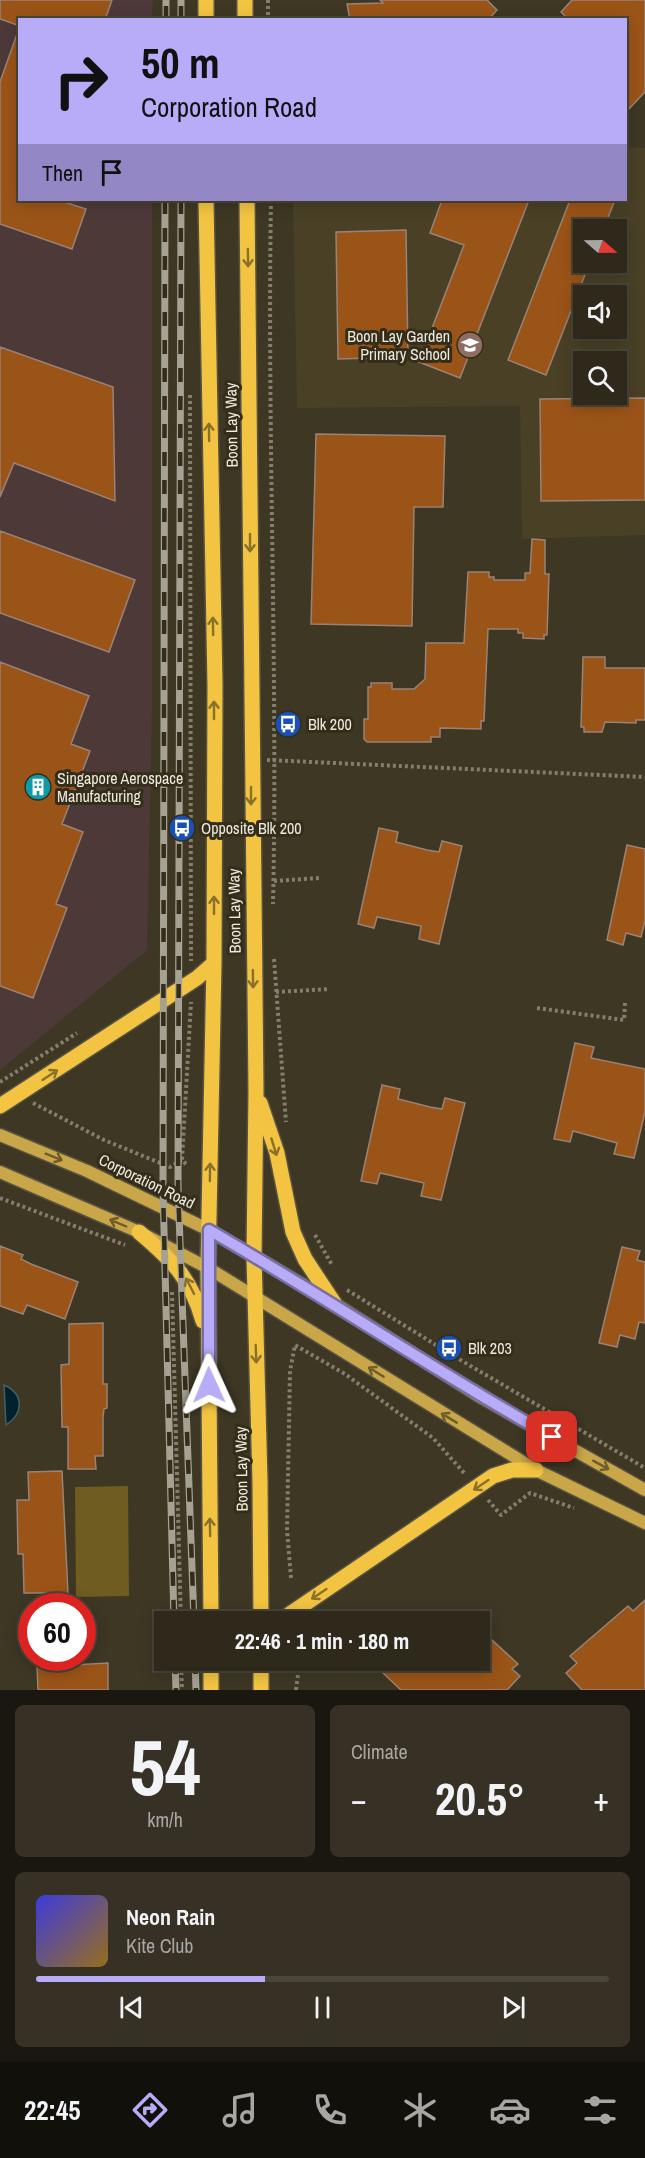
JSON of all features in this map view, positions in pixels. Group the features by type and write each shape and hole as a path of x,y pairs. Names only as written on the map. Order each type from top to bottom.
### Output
{"main road":[{"path":"206,0 206,18"},
{"path":"245,0 245,18"},
{"name":"Boon Lay Way","path":"206,201 214,685 214,963 208,1268 211,1611"},
{"name":"Boon Lay Way","path":"247,201 256,1091 254,1257 261,1611"},
{"path":"0,1106 197,978 214,963"},
{"path":"256,1091 277,1153 293,1232 305,1259 334,1304"},
{"name":"Corporation Road","path":"0,1135 98,1175 209,1230 334,1304 477,1395 645,1490"},
{"path":"0,1172 139,1232 208,1268 536,1470 645,1523"},
{"path":"139,1232 170,1258 185,1276 197,1299 209,1341"},
{"path":"294,1611 493,1476 512,1470 536,1470"},
{"path":"211,1671 212,1690"},
{"path":"261,1671 261,1690"}],"path":[{"path":"268,0 268,18"},
{"path":"271,201 268,373 276,760 273,912"},
{"path":"190,387 191,964"},
{"path":"251,759 645,777"},
{"path":"274,881 319,878"},
{"path":"273,952 286,1126"},
{"path":"276,992 330,989"},
{"path":"18,1096 104,1140 170,1167 184,1162 191,1001"},
{"path":"537,1008 624,1020 625,1003"},
{"path":"0,1198 125,1245 133,1251"},
{"path":"311,1227 335,1270"},
{"path":"172,1281 181,1611"},
{"path":"345,1289 457,1358 645,1468"},
{"path":"291,1578 287,1530 290,1371 295,1346 345,1374 433,1438 501,1515 530,1493 581,1511"},
{"path":"182,1671 182,1690"},
{"path":"296,1690 299,1671"}],"shaded area":[{"path":"0,0 153,0 152,18 18,18 18,201 152,201 152,702 147,950 0,1070"},
{"name":"Boon Lay Garden Primary School","path":"627,147 645,148 645,535 522,539 520,406 297,408 293,201 627,201"},
{"path":"128,1486 129,1596 96,1597 96,1593 76,1593 75,1487"}],"water":[{"path":"4,1385 15,1393 19,1404 16,1415 6,1425"}],"building":[{"path":"0,0 112,0 106,18 18,18 18,25 0,19"},
{"path":"380,0 487,0 497,10 490,18 350,18 347,4 383,3"},
{"path":"572,0 645,0 645,92 627,111 627,18 567,18 561,12"},
{"path":"18,34 18,201 61,201 86,209 72,249 0,224 0,82"},
{"path":"442,201 529,201 460,378 419,362 464,245 430,233"},
{"path":"570,201 615,201 607,219 573,219 573,273 586,273 581,285 573,285 573,306 546,375 508,360"},
{"path":"406,230 408,357 338,359 336,232"},
{"path":"0,347 113,387 115,501 14,463 0,497"},
{"path":"627,398 645,398 645,500 541,501 540,399 573,399 573,405 627,405"},
{"path":"316,434 445,436 443,507 414,507 412,626 311,624"},
{"path":"0,531 135,580 109,652 0,613"},
{"path":"532,539 545,540 545,574 549,574 547,635 544,635 544,639 523,638 523,633 518,633 518,629 488,629 484,721 481,721 481,729 440,728 440,737 431,737 431,742 367,742 364,739 364,719 368,719 368,687 371,687 371,683 392,683 392,689 414,689 425,679 426,643 464,643 468,572 489,572 489,577 494,577 494,580 525,580 525,573 530,573"},
{"path":"583,657 605,657 605,668 645,668 645,720 636,720 636,723 605,722 602,732 584,732 584,727 581,727"},
{"name":"Singapore Aerospace Manufacturing","path":"0,662 89,696 71,744 90,751 62,824 83,832 56,904 67,908 33,998 0,986"},
{"path":"379,828 398,832 396,842 427,850 439,852 442,841 462,846 439,944 419,939 421,926 377,917 374,928 358,924"},
{"path":"627,845 645,849 645,921 641,937 626,933 623,945 607,940"},
{"path":"575,1043 594,1047 591,1058 645,1069 645,1112 634,1158 614,1154 617,1143 573,1131 570,1142 554,1139"},
{"path":"382,1085 400,1089 398,1099 430,1107 442,1109 445,1098 465,1103 441,1200 421,1196 424,1183 380,1173 377,1184 361,1181"},
{"path":"0,1246 23,1255 21,1259 31,1264 78,1282 65,1319 27,1305 23,1314 0,1306"},
{"path":"622,1247 640,1251 637,1260 645,1262 645,1323 639,1322 635,1339 620,1335 617,1347 599,1343"},
{"path":"103,1323 103,1384 107,1384 107,1408 104,1409 103,1417 103,1456 95,1456 96,1469 68,1469 68,1427 62,1427 61,1365 69,1364 69,1324"},
{"path":"62,1471 68,1593 24,1593 23,1554 18,1554 17,1500 29,1500 28,1472"},
{"path":"645,1600 645,1690 582,1690 566,1673 577,1663 570,1656 628,1606 633,1611"},
{"path":"490,1638 518,1664 512,1669 520,1676 507,1690 401,1690 383,1673 385,1671 490,1671"},
{"path":"108,1663 108,1690 38,1690 37,1671 96,1671 96,1664"}],"railway":[{"path":"166,0 166,18"},
{"path":"181,0 181,18"},
{"path":"165,201 163,1190 174,1611"},
{"path":"181,201 178,1188 194,1611"},
{"path":"175,1671 176,1690"},
{"path":"195,1671 196,1690"}],"place":[{"name":"Boon Lay Garden Primary School","path":"470,345"},
{"name":"Blk 200","path":"288,724"},
{"name":"Singapore Aerospace Manufacturing","path":"38,787"},
{"name":"Opposite Blk 200","path":"182,828"},
{"name":"Blk 203","path":"449,1348"}],"route":[{"path":"209,1385 209,1230 334,1304 477,1395 552,1437"}]}
